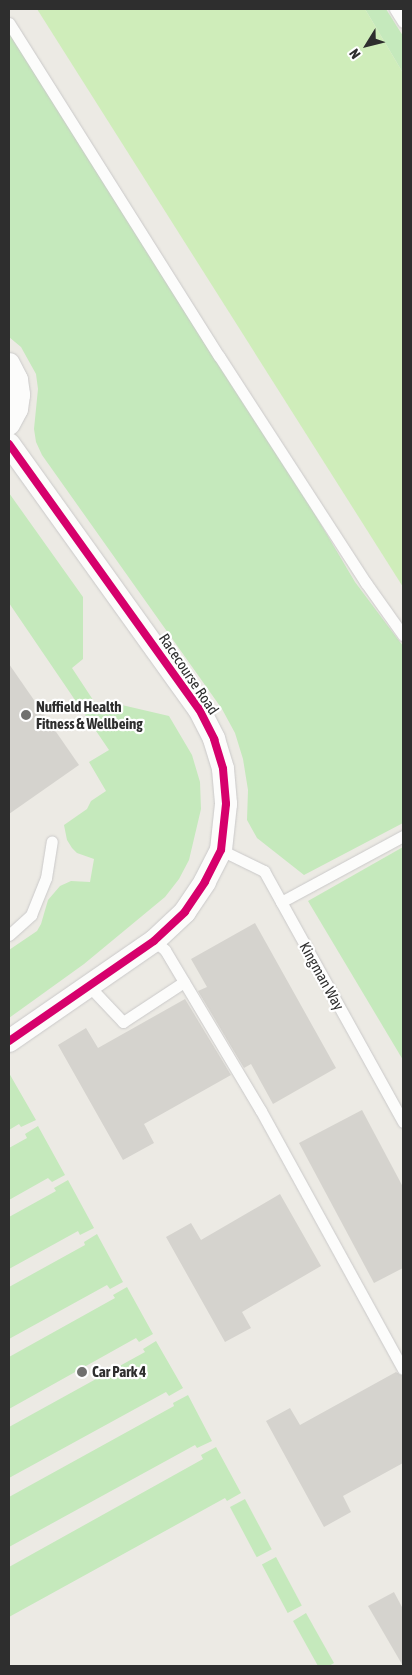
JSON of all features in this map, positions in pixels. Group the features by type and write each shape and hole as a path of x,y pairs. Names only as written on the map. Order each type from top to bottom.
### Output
{"street":[{"path":"9,364 17,380 19,395 17,409 9,424"},
{"name":"Racecourse Road","path":"9,444 199,709 214,739 223,769 226,804 221,850 205,882 185,912 154,940 88,984 9,1041"}],"lane":[{"path":"395,9 403,22"},
{"path":"9,23 219,356 366,583 403,635"},
{"path":"281,902 403,836"},
{"path":"9,935 31,915 46,878 52,841"},
{"name":"Kingman Way","path":"221,850 264,871 403,1122"},
{"path":"154,940 165,950 289,1158 403,1369"},
{"path":"88,984 123,1022 184,982"}],"green space":[{"path":"37,9 365,9 403,73 403,587"},
{"path":"365,9 386,9 403,36 403,73"},
{"path":"9,31 287,467 355,582 403,646 403,823 304,875 257,838 247,820 248,790 243,759 235,733 222,709 42,455 36,442 34,429 38,389 36,374 21,347 9,337"},
{"path":"9,493 83,597 83,659 72,668 99,709 109,702 169,716 192,755 200,782 201,809 189,860 179,879 165,897 84,964 9,1018 9,950 37,931 48,900 60,886 71,881 90,882 94,859 77,853 72,848 67,840 64,825 87,809 91,801 106,791 89,762 109,750 9,603"},
{"path":"403,847 403,1060 308,901"},
{"path":"9,1073 36,1120 21,1127 19,1124 9,1130"},
{"path":"38,1126 65,1175 52,1182 48,1178 9,1200 9,1148 27,1138 25,1134"},
{"path":"68,1180 94,1228 80,1235 78,1231 9,1269 9,1217 56,1191 54,1188"},
{"path":"97,1234 123,1282 110,1289 107,1285 9,1339 9,1287 85,1245 84,1242"},
{"path":"127,1287 153,1334 139,1342 136,1338 9,1409 9,1357 115,1298 113,1295"},
{"path":"156,1341 183,1388 169,1396 166,1392 9,1478 9,1427 145,1352 143,1349"},
{"path":"188,1395 212,1441 197,1448 195,1445 9,1547 9,1497 174,1406 173,1403"},
{"path":"216,1447 241,1493 227,1501 225,1498 9,1617 9,1567 203,1459 201,1455"},
{"path":"245,1499 272,1549 257,1557 230,1507"},
{"path":"276,1557 302,1606 288,1613 262,1565"},
{"path":"306,1613 334,1663 329,1666 318,1666 293,1621"}],"building":[{"name":"Nuffield Health Fitness & Wellbeing","path":"9,664 79,765 9,814"},
{"path":"255,923 336,1068 273,1104 251,1064 244,1068 198,991 207,987 191,959"},
{"path":"185,999 231,1075 144,1124 154,1143 123,1160 58,1045 86,1028 98,1048"},
{"path":"362,1110 403,1187 403,1268 374,1283 299,1143"},
{"path":"280,1194 321,1266 242,1312 251,1328 225,1342 166,1237 191,1223 201,1240"},
{"path":"396,1372 403,1376 403,1463 343,1496 351,1512 324,1527 266,1421 290,1408 300,1425"},
{"path":"394,1592 403,1609 403,1666 368,1606"}],"cycle path":[{"path":"9,444 199,709 214,739 223,769 226,804 221,850 205,882 185,912 154,941 9,1041"}],"place":[{"name":"Nuffield Health Fitness & Wellbeing","path":"26,715"},
{"name":"Car Park 4","path":"82,1372"}]}
